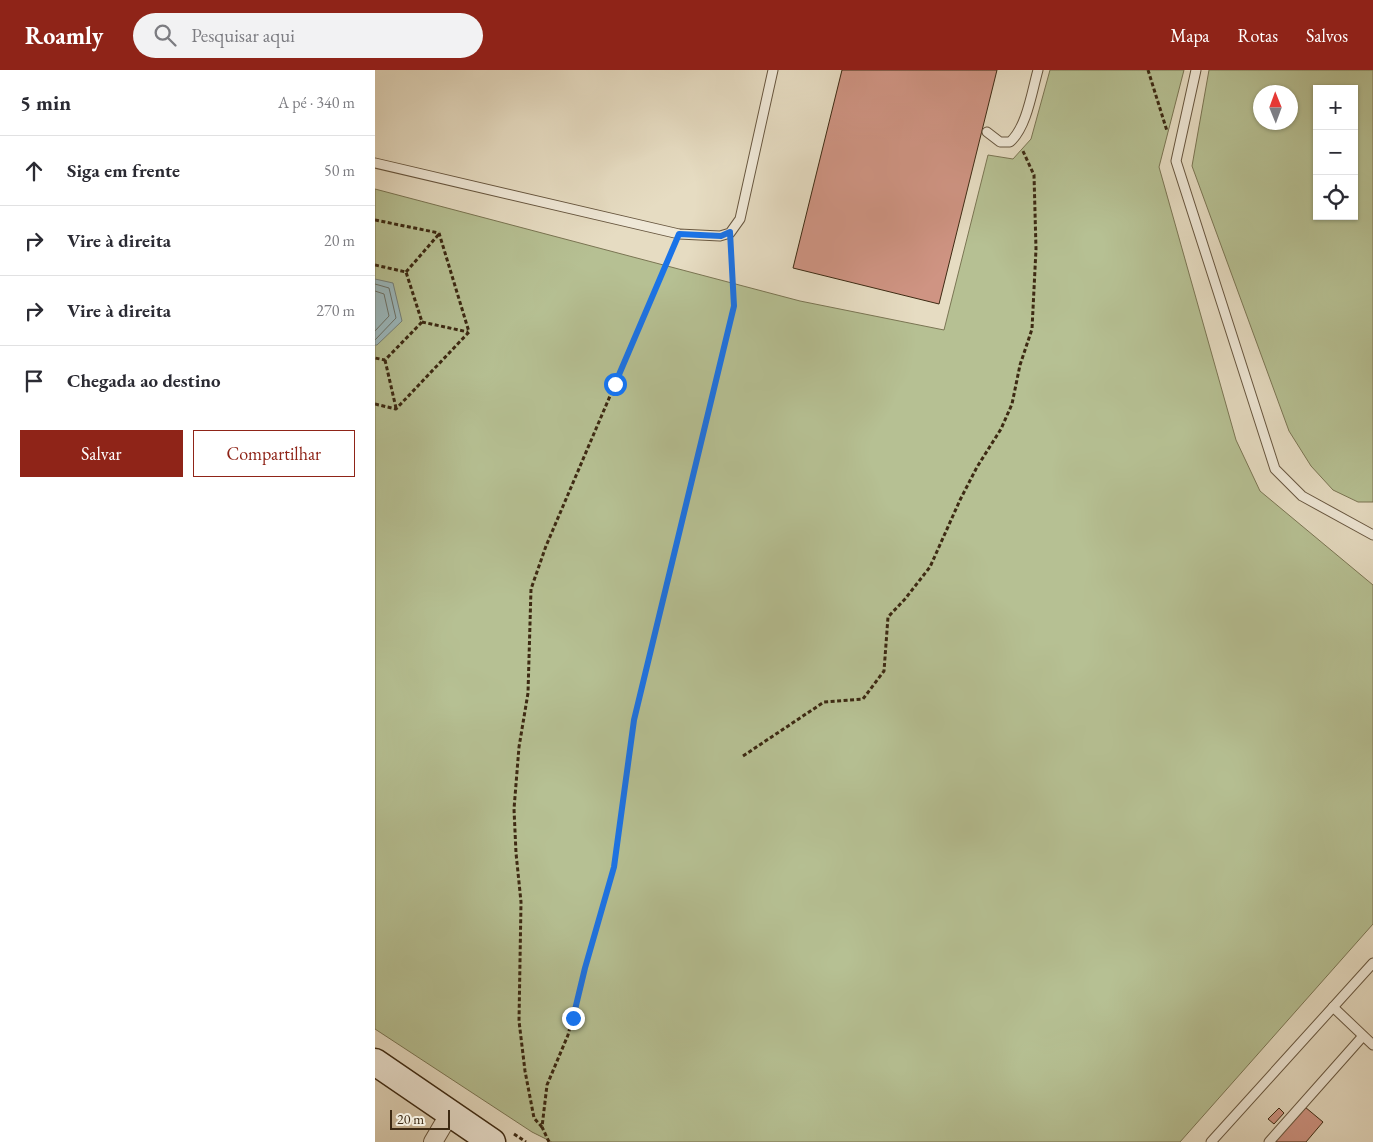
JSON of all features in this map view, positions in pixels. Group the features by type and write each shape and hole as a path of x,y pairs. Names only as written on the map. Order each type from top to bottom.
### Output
{"main road":[{"path":"375,1062 492,1142"}],"street":[{"path":"433,1142 450,1113"}],"lane":[{"path":"375,163 679,234 721,236 730,232 740,220 773,70"},
{"path":"987,132 1000,142 1010,142 1016,136 1025,116 1037,70"},
{"path":"1196,70 1177,160 1275,469 1302,496 1373,535"},
{"path":"1211,1142 1373,963"},
{"path":"1333,1007 1373,1045"},
{"path":"1269,1142 1363,1036"}],"path":[{"path":"1148,70 1177,160"},
{"path":"743,756 824,702 863,698 876,682 884,671 888,617 930,567 960,500 977,467 1001,429 1012,404 1020,365 1031,329 1036,249 1033,175 1016,136"},
{"path":"375,220 439,233"},
{"path":"542,1127 547,1085 568,1035 614,867 634,720 734,306 730,232"},
{"path":"406,272 439,233"},
{"path":"439,233 469,332"},
{"path":"549,1142 542,1127 534,1118 525,1071 519,1020 521,902 514,810 519,747 528,693 531,589 546,546 679,234"},
{"path":"375,265 406,272"},
{"path":"406,272 422,322"},
{"path":"422,322 469,332"},
{"path":"385,360 422,322"},
{"path":"396,409 469,332"},
{"path":"375,358 385,360"},
{"path":"385,360 396,409"},
{"path":"375,404 396,409"}],"green space":[{"path":"1050,70 1184,70 1159,167 1236,440 1260,491 1373,585 1373,924 1180,1142 552,1142 532,1132 375,1029 375,189 800,301 944,330 988,155 1013,159 1031,139"},
{"path":"1209,70 1373,70 1373,502 1358,502 1333,490 1311,466 1289,431 1192,166"}],"water":[{"path":"375,279 393,283 402,321 377,345 375,345"}],"building":[{"path":"842,70 997,70 939,304 793,268"},
{"path":"1305,1107 1323,1122 1306,1142 1277,1142 1275,1140"},
{"path":"1279,1108 1284,1113 1274,1124 1268,1119"}],"route":[{"path":"573,1018 585,968 614,867 634,720 734,306 730,232 721,236 679,234 615,384"}]}
